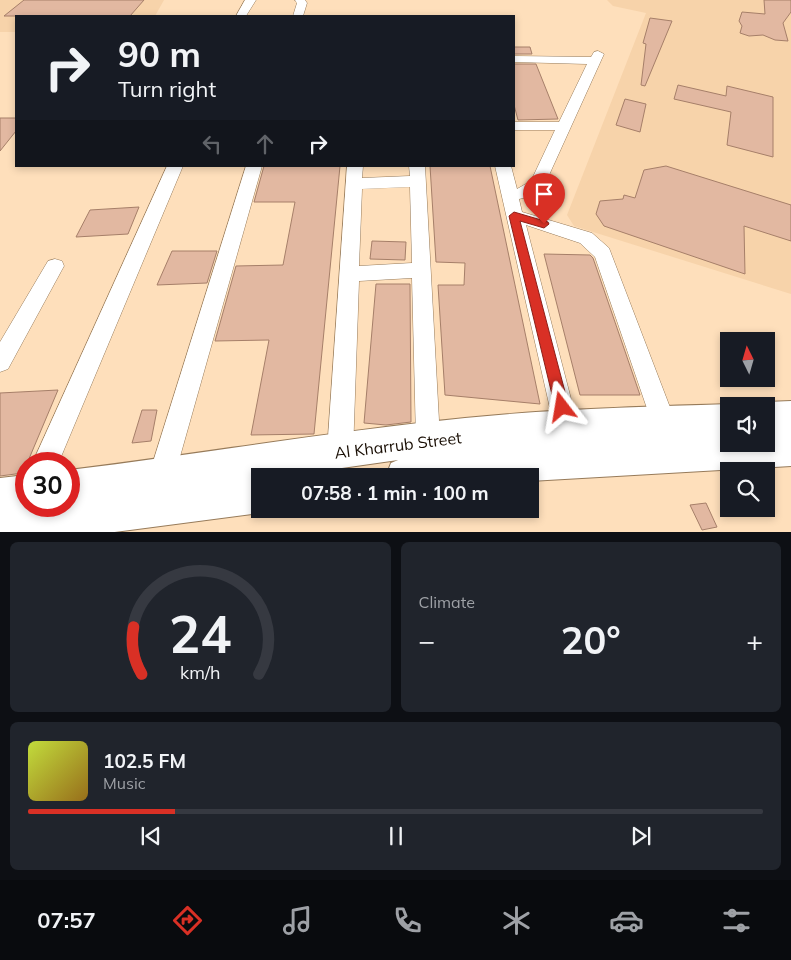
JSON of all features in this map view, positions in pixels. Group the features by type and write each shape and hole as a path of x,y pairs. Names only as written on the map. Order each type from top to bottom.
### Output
{"main road":[{"path":"775,419 791,418"},
{"name":"Al Kharrub Street","path":"438,468 532,446 566,426 720,421"},
{"name":"Al Kharrub Street","path":"80,488 161,478 428,439 532,446 791,448"},
{"path":"0,497 15,495"},
{"path":"0,527 251,495"}],"street":[{"path":"242,15 251,0"},
{"path":"298,15 302,3 300,0"},
{"path":"510,196 526,192 537,184 596,57 515,59"},
{"path":"515,126 564,126"},
{"path":"50,452 175,167"},
{"path":"161,478 254,167"},
{"path":"503,167 566,426"},
{"path":"340,452 355,175 418,174 420,270 428,439"},
{"path":"514,216 586,238 603,254 664,423"},
{"path":"0,362 55,266"},
{"path":"349,274 420,270"}],"shaded area":[{"path":"0,0 164,0 156,15 15,15 15,32 0,32"},
{"path":"607,0 791,0 791,294 574,226 567,215 646,13 613,6"}],"building":[{"path":"24,0 144,0 131,15 4,16"},
{"path":"764,0 791,0 791,12 783,23 788,41 775,40 763,35 749,36 740,33 742,26 739,21 742,12 765,14"},
{"path":"650,18 672,21 645,86 641,85 646,44 643,43"},
{"path":"515,47 530,47 532,54 515,54"},
{"path":"515,64 536,64 558,119 518,120 515,109"},
{"path":"678,85 726,96 727,86 773,97 773,157 727,145 731,112 674,99"},
{"path":"625,99 646,104 640,132 616,125"},
{"path":"0,118 15,118 15,132 0,151"},
{"path":"666,166 791,205 791,241 744,226 745,274 604,226 596,214 600,201 623,199 624,195 635,198 644,170"},
{"path":"264,167 340,167 314,434 251,435 269,340 215,341 236,266 283,265 295,202 254,202"},
{"path":"430,167 490,167 540,404 445,395 438,285 464,285 465,263 436,262"},
{"path":"139,207 128,234 76,237 90,210"},
{"path":"372,241 406,242 405,260 370,259"},
{"path":"172,251 217,251 207,283 157,285"},
{"path":"544,254 590,255 593,258 640,395 580,395"},
{"path":"376,284 410,284 411,422 386,425 364,423"},
{"path":"58,390 32,452 15,452 15,474 0,476 0,393"},
{"path":"142,410 157,410 151,441 132,443"},
{"path":"706,503 717,527 702,530 690,505"}],"route":[{"path":"544,224 514,216 562,407"}]}
